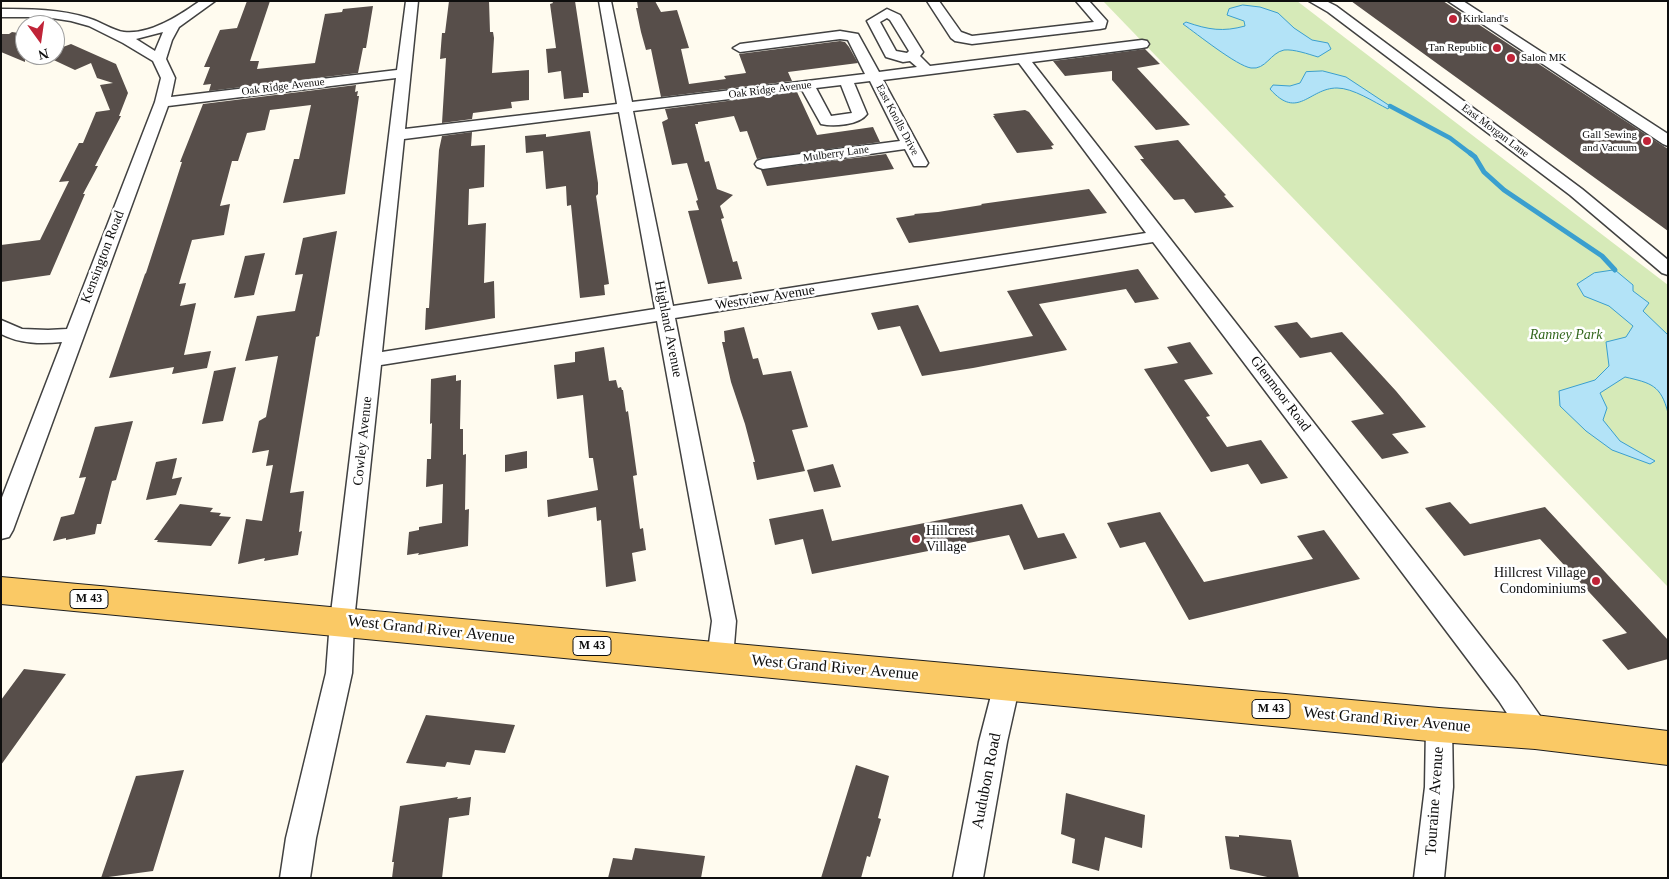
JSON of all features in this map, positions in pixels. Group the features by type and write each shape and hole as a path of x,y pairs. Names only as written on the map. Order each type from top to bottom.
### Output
{"main road":[{"name":"West Grand River Avenue","path":"1,590 1439,725 1534,732 1668,748"}],"street":[{"path":"120,36 136,35 174,25 209,1"},
{"name":"Cowley Avenue","path":"295,878 300,838 339,672 342,621 412,1"},
{"name":"Highland Avenue","path":"605,1 724,622 720,658"},
{"path":"933,1 956,35 960,38 972,40 1100,25 1101,21 1082,1"},
{"name":"East Morgan Lane","path":"1315,1 1332,9 1576,192 1592,208 1668,269"},
{"path":"1454,1 1668,141"},
{"path":"888,7 916,52 912,56 903,58 891,54 873,21 888,7"},
{"path":"1,13 48,13 74,17 120,36 159,59 165,40 174,25"},
{"name":"East Knolls Drive","path":"740,48 846,35 855,40 920,163"},
{"name":"Oak Ridge Avenue","path":"397,135 1142,44"},
{"path":"912,56 926,70"},
{"name":"Glenmoor Road","path":"1022,58 1508,692 1534,732"},
{"name":"Kensington Road","path":"1,530 162,102 168,78 159,59"},
{"name":"Oak Ridge Avenue","path":"162,102 404,73"},
{"path":"807,85 826,121 855,118 860,114 846,80"},
{"name":"Mulberry Lane","path":"763,164 910,144"},
{"name":"Westview Avenue","path":"372,360 1158,236"},
{"path":"1,326 20,335 48,337 73,335"},
{"name":"Audubon Road","path":"968,878 993,742 1007,684"},
{"name":"Touraine Avenue","path":"1429,878 1439,787 1439,725"}],"green space":[{"name":"Ranney Park","path":"1103,1 1297,1 1668,285 1668,587"}],"water":[{"path":"1243,5 1260,7 1278,13 1294,28 1312,40 1328,43 1331,49 1318,57 1297,51 1284,50 1275,54 1261,66 1251,68 1236,62 1183,24 1186,22 1202,27 1223,29 1245,26 1244,21 1227,15 1229,9"},
{"path":"1323,71 1346,77 1390,106 1388,109 1350,90 1337,88 1327,89 1296,103 1280,98 1270,89 1273,85 1290,86 1300,83 1306,72"},
{"path":"1615,270 1633,285 1633,291 1649,303 1643,311 1668,335 1668,413 1662,396 1658,391 1642,381 1625,377 1600,393 1607,408 1603,420 1620,441 1655,461 1650,464 1612,450 1586,431 1560,406 1559,391 1595,380 1609,366 1606,342 1626,337 1633,326 1609,306 1584,296 1577,284 1594,273"}],"building":[{"path":"247,1 270,1 250,61 259,61 257,69 315,63 325,14 342,12 343,9 373,6 366,48 363,48 358,73 209,91 211,84 203,85 210,67 204,67 220,30 237,28"},
{"path":"449,1 489,1 490,32 493,32 494,38 492,73 529,70 529,100 511,102 512,108 473,113 472,119 442,123 446,58 440,59 442,33 445,33"},
{"path":"552,1 575,1 589,93 583,93 583,97 564,99 561,71 548,73 546,49 556,48 550,4 553,3"},
{"path":"637,1 655,1 661,12 677,10 689,48 681,49 689,84 726,79 724,76 746,73 739,54 840,41 845,42 858,63 788,72 792,81 661,97 651,49 646,50 641,32 636,8 638,8"},
{"path":"1351,1 1443,1 1668,149 1668,231"},
{"path":"15,32 15,58 1,52 1,34"},
{"path":"71,44 116,64 128,93 119,116 121,116 95,166 98,166 83,194 85,194 50,275 1,282 1,245 40,240 69,181 59,182 79,143 83,143 96,112 110,110 100,85 113,83 97,78 91,63 75,70 64,65 65,46"},
{"path":"1145,49 1160,64 1137,68 1190,125 1156,130 1112,80 1112,71 1065,76 1053,61"},
{"path":"356,85 355,92 358,91 357,96 359,96 345,194 283,203 294,159 299,159 311,105 270,110 265,130 247,133 238,161 232,161 220,206 230,204 224,235 192,240 179,284 186,283 180,306 196,303 184,355 211,351 207,368 172,374 174,367 109,378 146,273 182,162 180,162 203,104"},
{"path":"797,92 817,135 873,127 880,142 757,159 747,131 740,132 734,116 695,124 705,162 709,161 717,189 733,195 720,206 724,218 721,219 733,262 737,261 742,279 708,284 688,211 699,210 696,201 698,200 687,163 672,165 662,122 668,119 665,109"},
{"path":"1025,110 1029,112 1054,145 1051,146 1053,149 1017,153 993,116 995,116 993,114"},
{"path":"590,131 598,183 598,194 596,196 609,284 604,285 605,295 580,298 571,205 567,206 566,186 546,189 543,151 526,153 525,136 546,134 546,137"},
{"path":"472,132 471,146 485,145 484,187 469,189 468,225 486,223 484,283 494,281 495,318 425,330 426,308 429,308 439,150 442,136"},
{"path":"1178,140 1226,195 1224,196 1234,207 1195,213 1184,199 1174,200 1140,159 1144,159 1134,146"},
{"path":"886,154 894,169 767,186 761,170"},
{"path":"1089,189 1107,213 909,243 896,218 914,214"},
{"path":"337,231 319,336 316,337 290,493 304,491 299,532 302,531 298,555 264,561 265,558 238,564 246,519 262,521 273,465 266,466 269,450 252,453 259,421 266,417 278,356 245,361 257,316 295,311 303,274 295,275 303,238"},
{"path":"265,253 254,295 234,298 245,256"},
{"path":"1138,269 1159,299 1135,303 1126,289 1039,304 1067,350 973,368 922,376 900,326 878,330 871,313 918,305 940,352 1033,336 1007,291"},
{"path":"1297,322 1311,338 1342,332 1396,391 1426,427 1392,434 1409,453 1382,459 1351,421 1384,414 1331,352 1300,358 1274,326"},
{"path":"744,327 753,359 758,358 763,375 791,371 808,427 792,430 805,471 757,480 753,462 755,462 731,382 722,342 725,342 724,331"},
{"path":"1190,342 1213,374 1184,380 1210,416 1206,417 1227,447 1261,440 1288,478 1261,484 1248,464 1211,472 1144,369 1178,363 1167,347"},
{"path":"604,347 609,381 616,380 618,388 621,387 623,390 626,412 628,411 637,475 633,476 640,529 643,528 646,550 632,553 636,581 606,587 601,520 597,521 596,507 548,517 547,500 598,490 593,458 589,458 583,395 557,399 554,365 575,362 575,352"},
{"path":"236,367 223,421 202,424 214,371"},
{"path":"456,375 456,381 461,380 460,429 463,429 463,455 466,454 465,510 469,509 468,546 418,555 419,553 407,555 409,532 419,530 419,527 442,523 443,484 426,487 427,459 431,459 431,379"},
{"path":"133,421 116,480 112,481 101,524 97,524 95,534 53,541 61,517 74,514 86,477 79,478 95,427"},
{"path":"527,451 527,468 505,472 505,455"},
{"path":"177,458 172,479 182,477 176,495 146,500 156,462"},
{"path":"833,464 841,487 814,492 807,470"},
{"name":"Hillcrest Village Condominiums","path":"1450,502 1470,524 1545,507 1668,640 1668,659 1628,670 1602,640 1627,633 1540,539 1464,556 1425,508"},
{"path":"180,504 213,508 210,512 221,513 219,516 231,517 211,546 157,542 158,540 154,540"},
{"name":"Hillcrest Village","path":"1022,504 1038,538 1064,533 1077,558 1024,570 1009,535 812,574 803,539 775,545 769,519 823,509 832,541"},
{"path":"1160,512 1204,582 1313,559 1297,536 1324,530 1360,579 1189,620 1145,542 1120,548 1107,523"},
{"path":"24,669 66,674 1,765 1,700"},
{"path":"426,715 515,725 505,753 475,750 470,765 447,762 445,767 406,763"},
{"path":"856,765 889,776 878,818 881,819 870,857 867,856 861,878 821,878"},
{"path":"184,770 153,871 101,878 136,776"},
{"path":"1066,793 1145,815 1142,848 1105,837 1099,871 1072,863 1075,839 1061,834"},
{"path":"458,797 457,799 471,797 469,815 449,818 442,878 392,878 394,862 392,862 400,806"},
{"path":"1239,835 1291,840 1299,878 1272,878 1230,869 1225,836 1239,837"},
{"path":"635,848 705,856 701,878 608,878 613,858 632,860"}],"waterway":[{"path":"1390,106 1450,138 1471,154"},
{"path":"1470,153 1475,157 1484,172 1504,190 1602,256 1615,270"}],"place":[{"name":"Kirkland's","path":"1453,19"},
{"name":"Tan Republic","path":"1497,48"},
{"name":"Salon MK","path":"1511,58"},
{"name":"Gall Sewing and Vacuum","path":"1647,141"},
{"name":"Hillcrest Village","path":"916,539"},
{"name":"Hillcrest Village Condominiums","path":"1596,581"}]}
